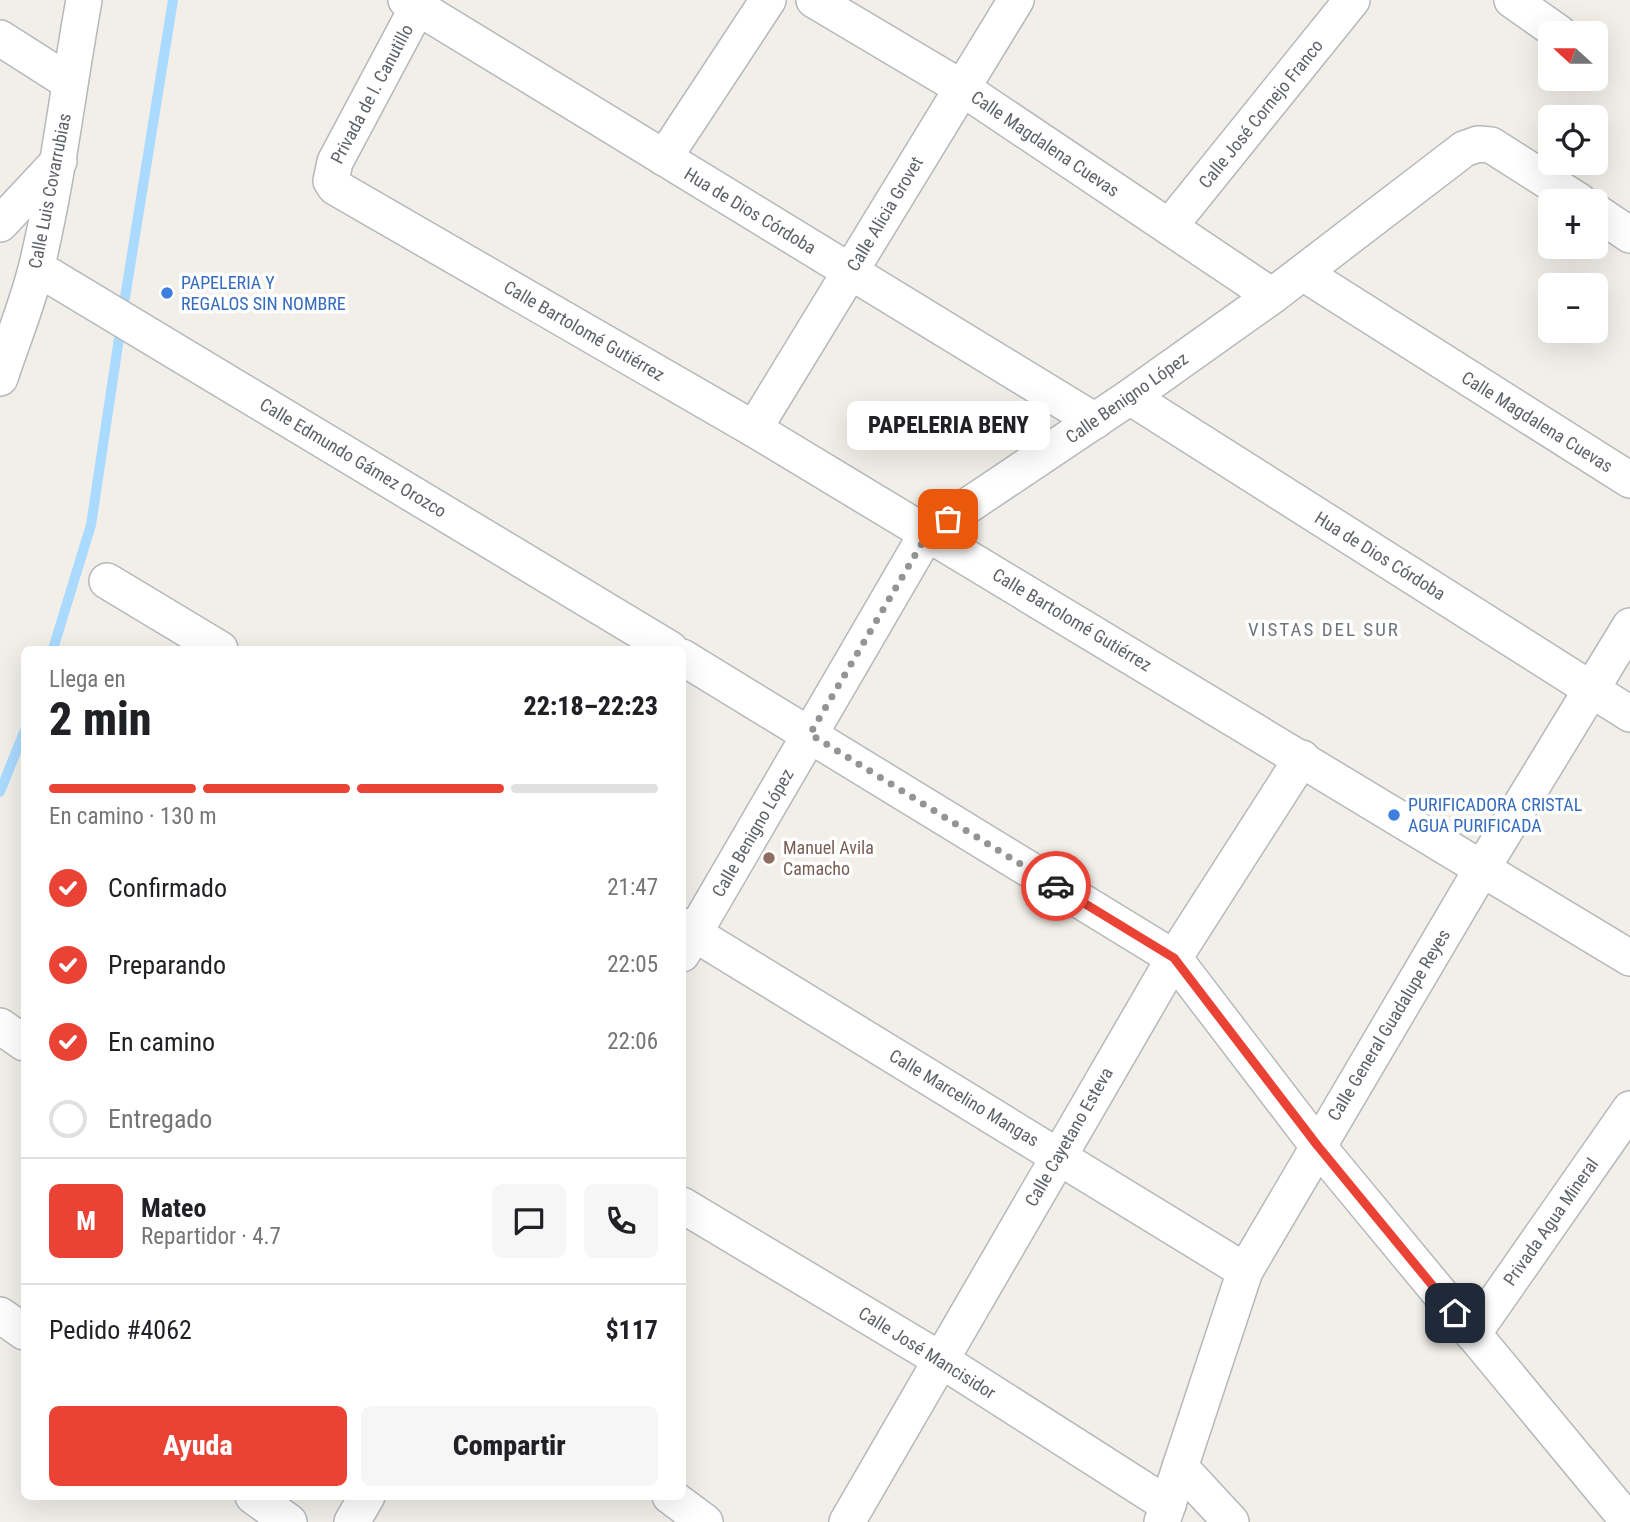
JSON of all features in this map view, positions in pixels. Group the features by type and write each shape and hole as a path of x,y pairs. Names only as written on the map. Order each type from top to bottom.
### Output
{"street":[{"name":"Calle Luis Covarrubias","path":"0,378 37,268 59,161 69,82 84,0"},
{"path":"664,159 768,0"},
{"name":"Calle Magdalena Cuevas","path":"814,0 962,88 1272,296"},
{"name":"Calle Alicia Grovet","path":"754,429 1016,0"},
{"name":"Calle José Cornejo Franco","path":"1169,227 1352,0"},
{"path":"1512,0 1542,21"},
{"name":"Hua de Dios Córdoba","path":"412,4 1095,421"},
{"name":"Privada de l. Canutillo","path":"331,181 335,162 412,4"},
{"path":"0,38 69,82"},
{"name":"Calle Benigno López","path":"686,938 928,533 1130,397 1272,296 1452,158 1478,144 1491,145 1561,189"},
{"path":"0,224 59,161"},
{"name":"Calle Bartolomé Gutiérrez","path":"331,181 341,191 754,429 928,533 1630,958"},
{"path":"1608,220 1630,235"},
{"name":"Calle Edmundo Gámez Orozco","path":"37,268 665,646"},
{"name":"Calle Magdalena Cuevas","path":"1303,273 1630,480"},
{"name":"Hua de Dios Córdoba","path":"1130,397 1630,714"},
{"path":"107,581 215,646"},
{"name":"Calle General Guadalupe Reyes","path":"1165,1513 1245,1271 1317,1145 1630,626"},
{"path":"686,659 1174,958 1317,1145 1629,1522"},
{"name":"Calle Cayetano Esteva","path":"847,1522 1174,958 1302,758"},
{"name":"Calle Marcelino Mangas","path":"686,938 1058,1155 1245,1271"},
{"path":"0,1026 21,1041"},
{"name":"Privada Agua Mineral","path":"1473,1334 1630,1109"},
{"name":"Calle José Mancisidor","path":"686,1207 941,1360 1165,1513"},
{"path":"0,1315 21,1330"},
{"path":"1180,1467 1231,1522"},
{"path":"259,1500 289,1522"},
{"path":"352,1522 365,1500"},
{"path":"675,1500 705,1522"}],"waterway":[{"path":"123,310 173,0"},
{"path":"54,646 91,525 121,325"},
{"path":"0,792 21,740"}],"way so far":[{"path":"948,519 928,533 810,734 1056,886"}],"place":[{"name":"PAPELERIA Y REGALOS SIN NOMBRE","path":"167,293"},
{"name":"PAPELERIA BENY","path":"948,519"},
{"name":"PURIFICADORA CRISTAL AGUA PURIFICADA","path":"1394,815"},
{"name":"Manuel Avila Camacho","path":"769,858"}],"district":[{"name":"VISTAS DEL SUR","path":"1324,629"}],"route":[{"path":"1056,886 1174,958 1317,1145 1455,1313"}]}
